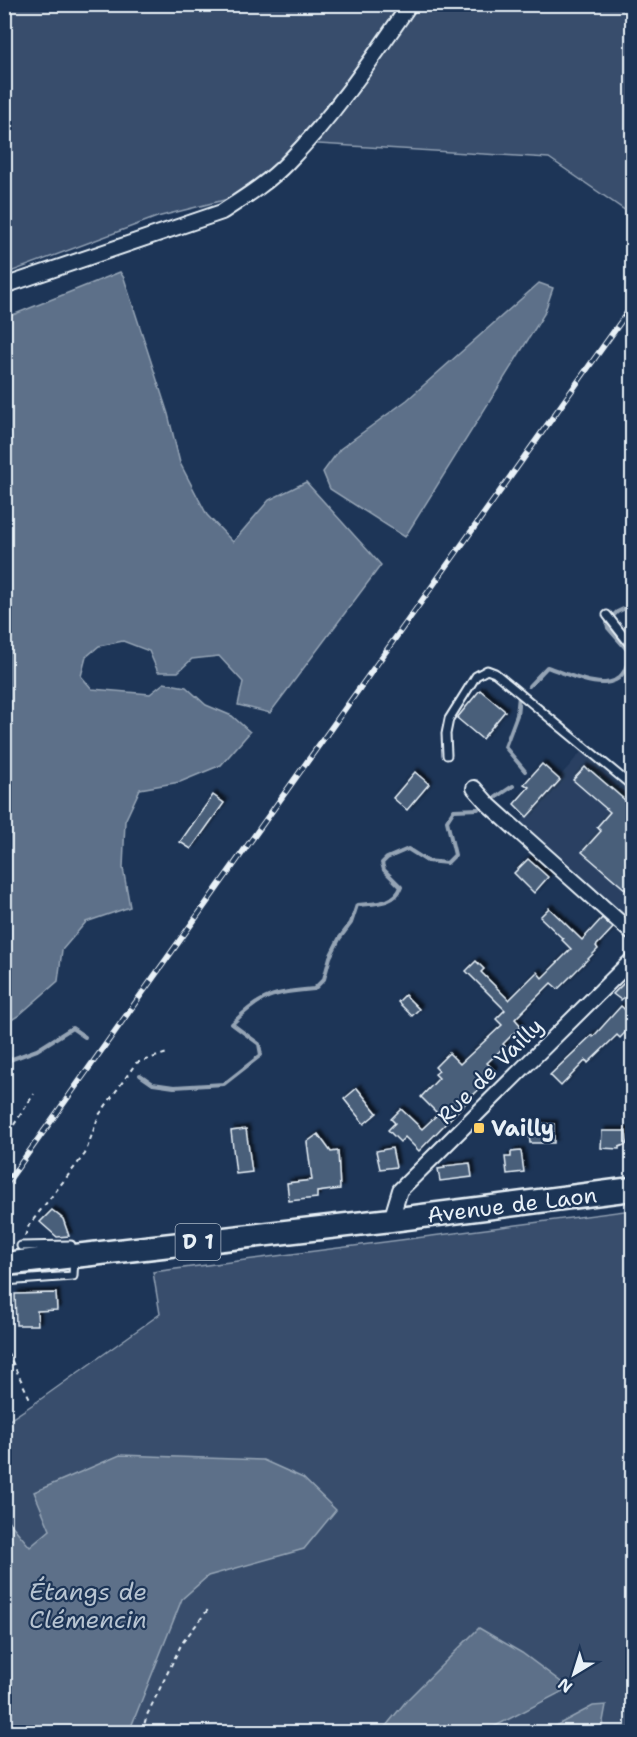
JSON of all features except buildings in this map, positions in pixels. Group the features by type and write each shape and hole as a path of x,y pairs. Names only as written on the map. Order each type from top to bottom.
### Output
{"main road":[{"name":"Avenue de Laon","path":"391,1220 633,1189"},
{"name":"D 1","path":"4,1264 391,1220"}],"street":[{"path":"4,286 222,212 251,193 288,163 354,85 410,4"},
{"path":"474,788 489,805 633,933"},
{"name":"Rue de Vailly","path":"391,1220 400,1190 633,960"}],"lane":[{"path":"607,615 633,647"},
{"path":"447,755 446,735 449,719 476,676 487,670 495,673 633,786"},
{"path":"4,1281 74,1276 74,1256 71,1245 21,1246"}],"path":[{"path":"21,1246 29,1225 85,1154 99,1115 136,1063 167,1053"},
{"path":"4,1140 34,1094"},
{"path":"4,1345 31,1401"},
{"path":"142,1732 147,1715 182,1643 210,1607"}],"shaded area":[{"path":"5,5 632,5 632,215 549,158 302,143 232,198 157,217 5,274"},
{"path":"588,744 632,781 632,923 519,824"},
{"path":"632,1210 632,1732 5,1732 5,1423 160,1314 153,1272"}],"water":[{"path":"120,272 124,278 168,414 180,463 207,515 233,542 269,500 306,482 381,565 270,713 238,705 243,682 219,656 192,659 178,672 158,672 149,651 123,641 99,646 86,657 81,676 92,689 150,694 164,683 186,687 206,705 232,716 250,732 221,765 180,782 140,789 125,821 123,868 130,907 86,922 62,950 58,981 18,1016 5,1024 5,318"},
{"path":"539,283 553,288 544,314 405,537 330,489 323,472 340,449 407,400"},
{"name":"Étangs de Clémencin","path":"120,1455 263,1460 303,1478 336,1510 304,1549 208,1576 182,1599 129,1732 5,1732 5,1517 30,1547 50,1530 34,1492"},
{"path":"479,1628 522,1653 569,1688 484,1732 381,1732 407,1700"},
{"path":"606,1705 601,1732 544,1732 593,1706"}],"waterway":[{"path":"529,686 547,667 598,683 610,682 619,678 626,668 629,652 608,628 607,622 617,612 632,605"},
{"path":"519,696 517,715 505,747 525,771"},
{"path":"492,800 513,786"},
{"path":"140,1075 153,1084 174,1087 224,1084 261,1055 259,1044 232,1024 251,1007 269,997 314,989 324,979 330,957 339,939 351,923 357,905 383,902 398,893 401,887 384,870 382,863 387,858 408,849 427,861 447,863 455,855 447,821 454,810 478,809"},
{"path":"4,1062 37,1050 72,1028 85,1037"}],"railway":[{"path":"4,1187 632,306"}],"place":[{"name":"Vailly","path":"479,1128"}]}
